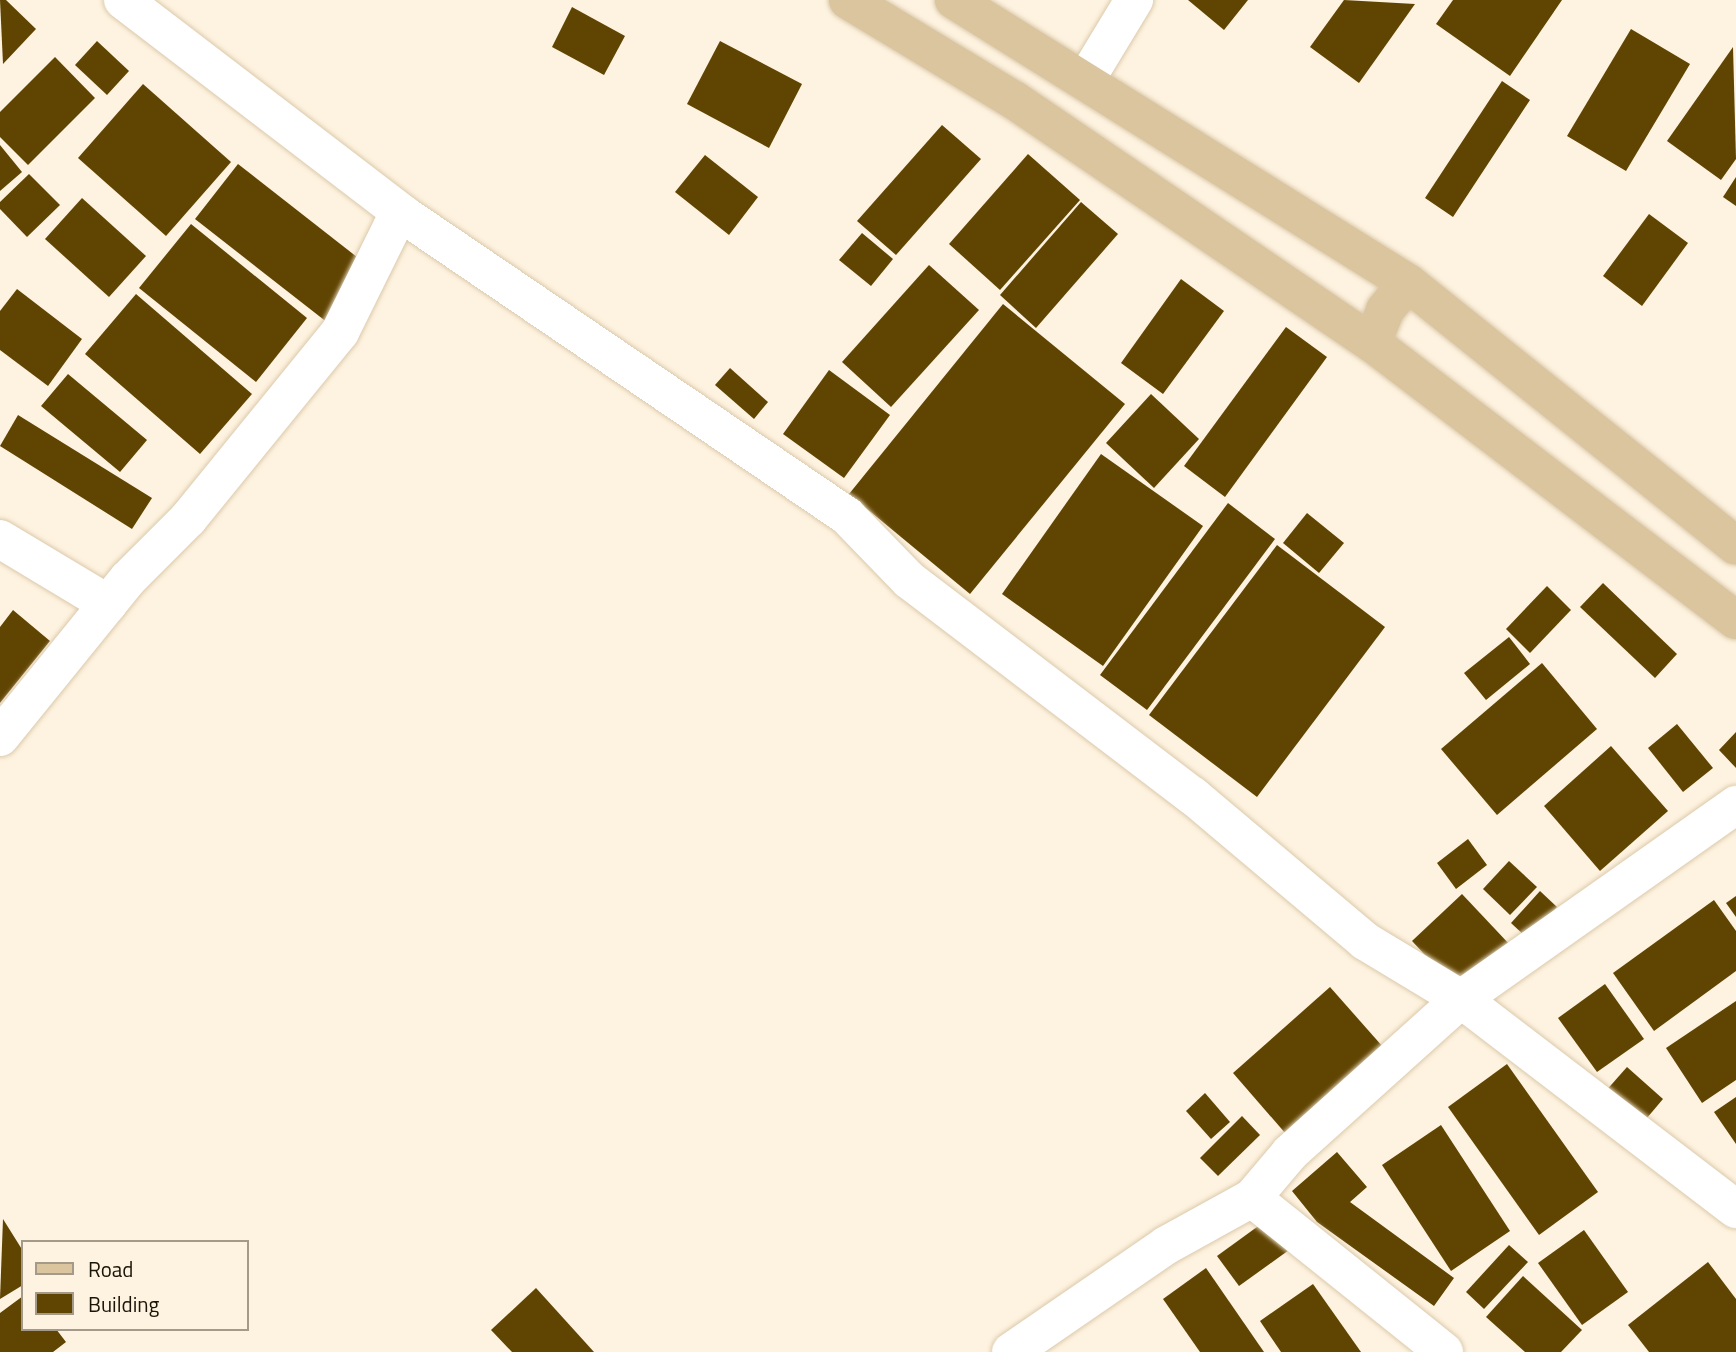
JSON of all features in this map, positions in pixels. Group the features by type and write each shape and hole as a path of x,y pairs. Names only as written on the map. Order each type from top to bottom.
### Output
{"main road":[{"path":"848,0 1014,100 1372,343 1736,620"},
{"path":"954,0 1408,284 1736,546"},
{"path":"1372,343 1385,310 1408,284"}],"street":[{"path":"122,0 404,215 847,516 909,580 1193,796 1365,941 1461,999 1736,1209"},
{"path":"1085,81 1133,0"},
{"path":"0,737 108,604 188,519 340,332 393,227 404,215"},
{"path":"0,539 108,604"},
{"path":"1011,1352 1165,1246 1252,1198 1290,1153 1461,999 1736,805"},
{"path":"1252,1198 1444,1352"}],"building":[{"path":"0,0 6,0 36,29 3,64"},
{"path":"1188,0 1248,0 1224,30"},
{"path":"1344,0 1415,4 1359,83 1310,47"},
{"path":"1453,0 1562,0 1510,76 1436,24"},
{"path":"572,7 625,36 604,75 552,47"},
{"path":"1631,29 1690,64 1626,171 1567,136"},
{"path":"97,41 129,71 107,95 75,65"},
{"path":"720,41 802,84 769,148 687,104"},
{"path":"1733,47 1736,159 1721,180 1667,141"},
{"path":"55,57 95,98 28,165 0,137 0,112"},
{"path":"1502,81 1530,100 1453,217 1425,198"},
{"path":"143,84 231,162 166,236 78,158"},
{"path":"942,125 981,159 896,255 857,221"},
{"path":"0,145 22,172 0,191"},
{"path":"1028,154 1080,200 1000,290 949,244"},
{"path":"705,155 758,197 729,235 675,192"},
{"path":"238,164 371,268 328,323 195,219"},
{"path":"29,174 60,205 27,237 0,209 0,202"},
{"path":"1736,177 1736,206 1723,197"},
{"path":"82,198 146,256 109,297 45,239"},
{"path":"1081,202 1118,234 1036,328 1000,295"},
{"path":"1649,214 1688,243 1642,306 1603,276"},
{"path":"191,224 307,318 256,382 139,288"},
{"path":"862,233 893,259 871,286 839,260"},
{"path":"929,265 979,310 891,407 842,362"},
{"path":"1181,279 1224,311 1163,394 1121,363"},
{"path":"17,289 82,339 48,386 0,350 0,311"},
{"path":"136,294 252,394 200,454 85,354"},
{"path":"1003,304 1125,404 970,594 849,494"},
{"path":"1286,327 1327,357 1225,497 1184,466"},
{"path":"730,368 768,402 754,419 715,385"},
{"path":"829,370 890,415 844,478 783,434"},
{"path":"68,374 147,440 120,472 41,406"},
{"path":"1151,394 1199,439 1154,488 1106,443"},
{"path":"18,415 152,498 132,529 0,446"},
{"path":"1101,454 1203,526 1103,666 1002,594"},
{"path":"1228,503 1275,539 1147,710 1100,675"},
{"path":"1307,513 1344,543 1319,573 1283,543"},
{"path":"1277,545 1385,627 1257,797 1149,715"},
{"path":"1603,583 1677,654 1655,678 1580,607"},
{"path":"1547,586 1571,610 1530,653 1506,629"},
{"path":"13,610 50,641 0,703 0,627"},
{"path":"1509,637 1530,664 1486,700 1464,673"},
{"path":"1542,663 1597,729 1497,815 1441,749"},
{"path":"1677,724 1713,768 1683,792 1648,748"},
{"path":"1736,732 1736,768 1719,750"},
{"path":"1611,746 1668,811 1600,871 1544,806"},
{"path":"1468,839 1487,865 1456,889 1437,863"},
{"path":"1509,861 1537,887 1510,915 1483,889"},
{"path":"1540,891 1557,907 1528,939 1511,923"},
{"path":"1462,894 1511,946 1460,993 1412,941"},
{"path":"1736,896 1736,917 1726,903"},
{"path":"1714,900 1736,931 1736,971 1654,1031 1613,973"},
{"path":"1605,984 1644,1039 1597,1072 1558,1018"},
{"path":"1330,987 1383,1047 1286,1134 1233,1073"},
{"path":"1736,1001 1736,1080 1702,1103 1666,1048"},
{"path":"1507,1064 1598,1192 1539,1235 1448,1107"},
{"path":"1627,1067 1663,1099 1641,1125 1604,1093"},
{"path":"1205,1093 1230,1122 1211,1139 1186,1111"},
{"path":"1736,1097 1736,1144 1714,1112"},
{"path":"1242,1116 1260,1135 1218,1176 1200,1158"},
{"path":"1441,1125 1510,1231 1451,1271 1382,1165"},
{"path":"1337,1152 1367,1187 1350,1202 1454,1278 1434,1306 1317,1222 1292,1191"},
{"path":"3,1219 21,1248 21,1286 0,1299"},
{"path":"1268,1219 1289,1250 1239,1286 1217,1256"},
{"path":"1584,1230 1628,1292 1582,1325 1538,1263"},
{"path":"1509,1245 1528,1262 1484,1309 1466,1292"},
{"path":"1708,1262 1736,1299 1736,1352 1649,1352 1628,1325"},
{"path":"1206,1268 1264,1352 1200,1352 1163,1299"},
{"path":"1523,1276 1582,1330 1561,1352 1525,1352 1486,1317"},
{"path":"1313,1284 1361,1352 1281,1352 1260,1321"},
{"path":"536,1288 594,1352 512,1352 491,1330"},
{"path":"21,1297 21,1331 58,1331 66,1342 53,1352 0,1352 0,1313"}]}
